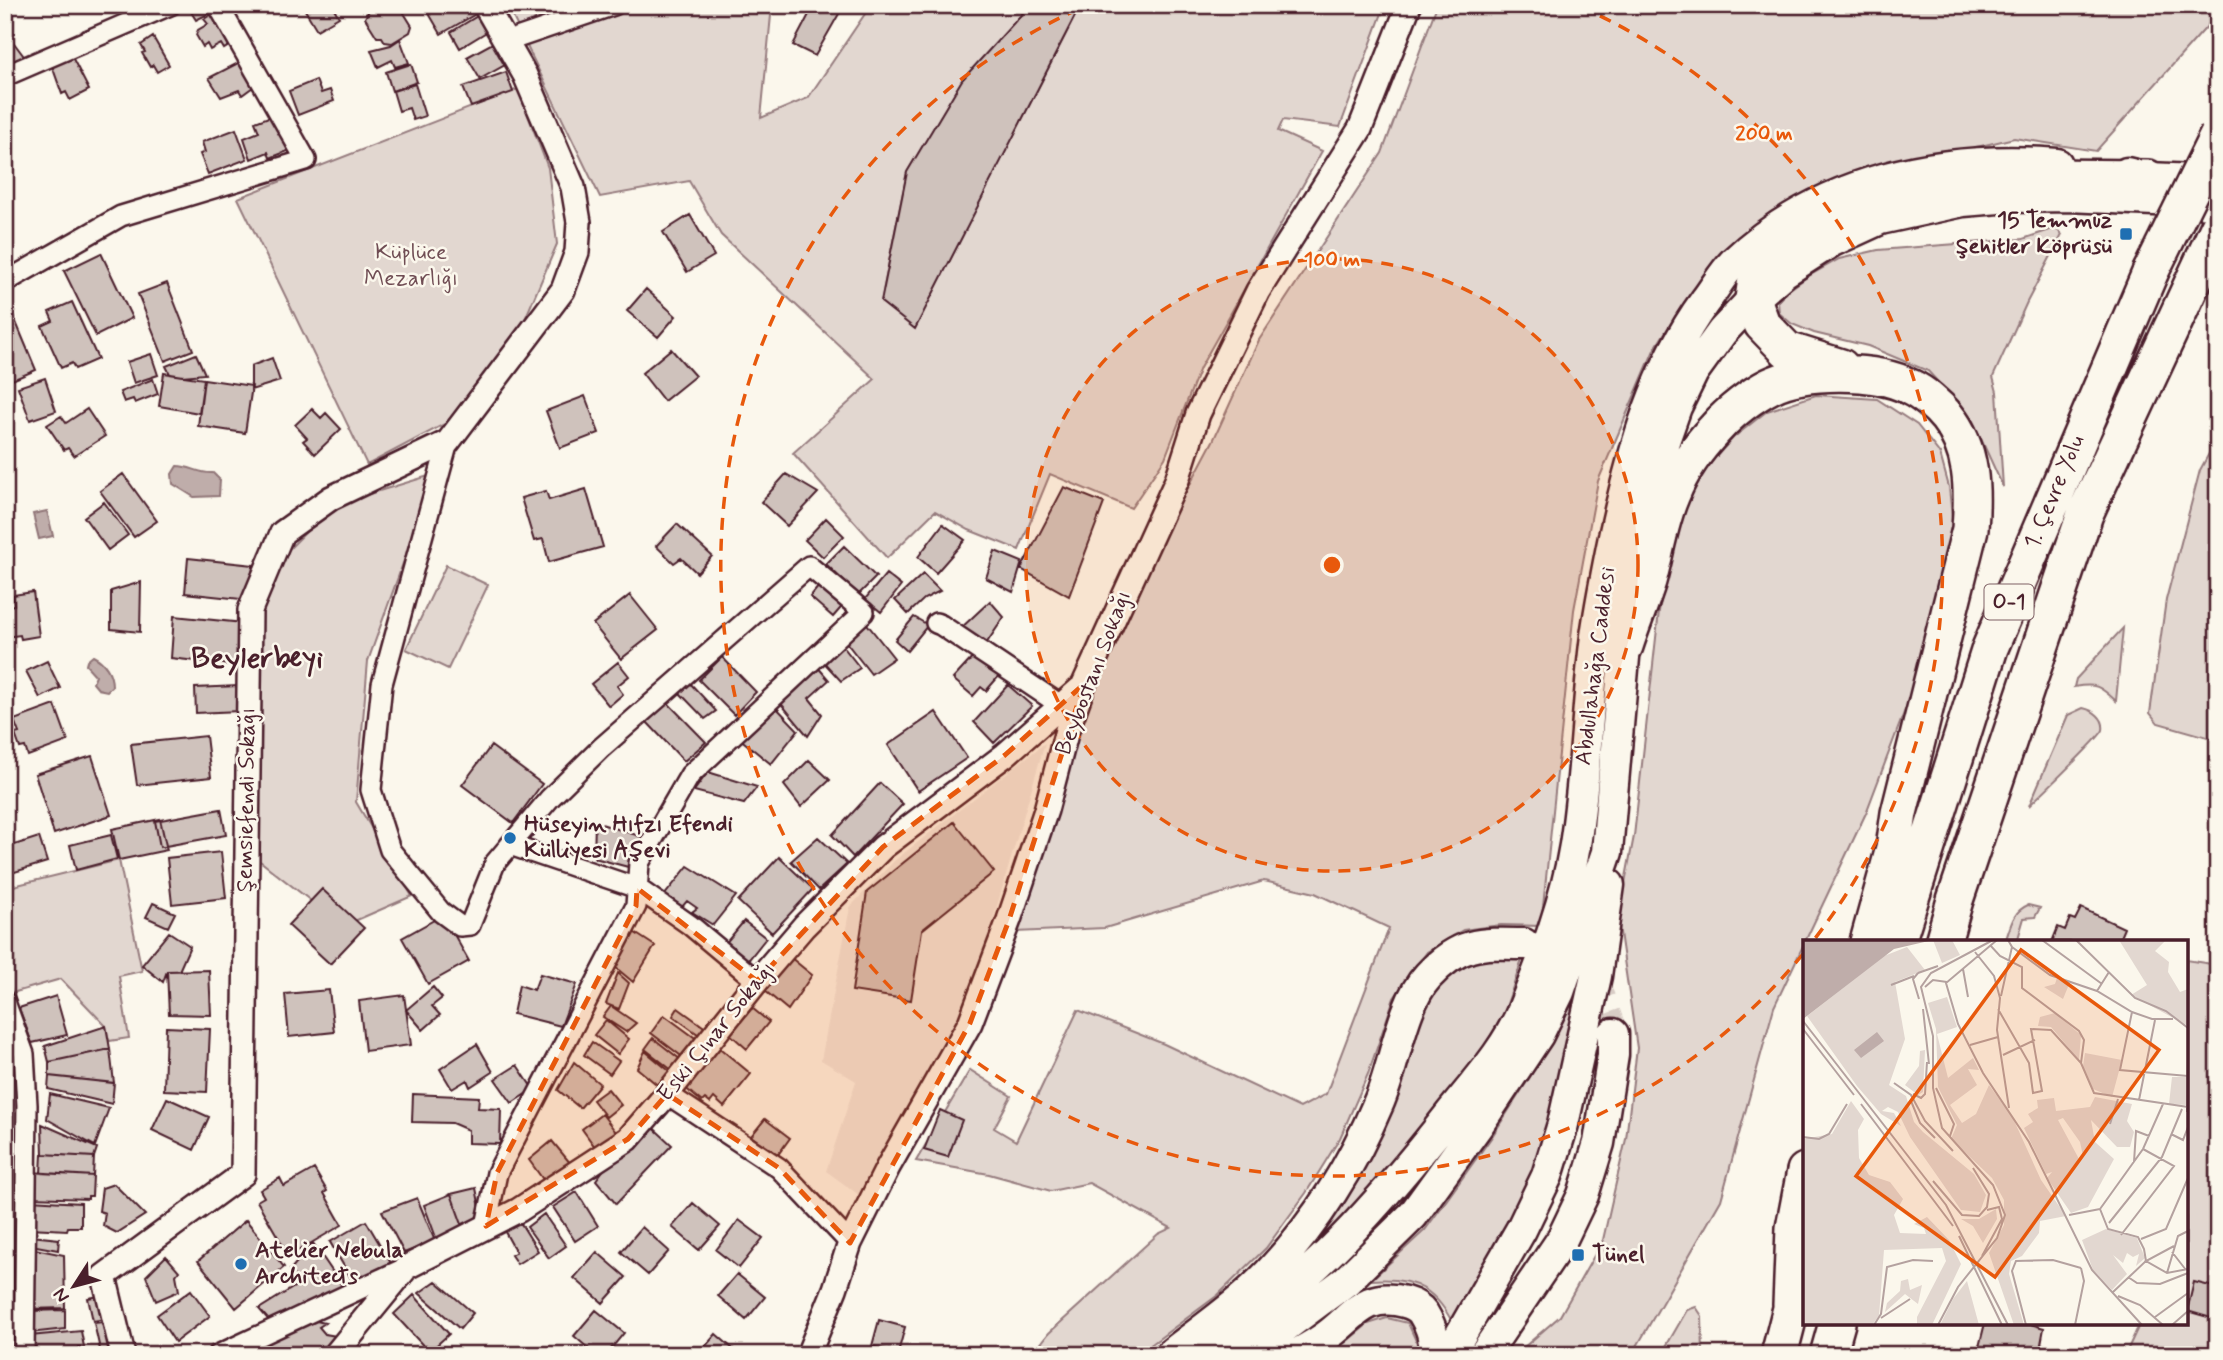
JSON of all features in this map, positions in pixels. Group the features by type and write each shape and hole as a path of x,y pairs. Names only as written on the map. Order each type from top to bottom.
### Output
{"highway":[{"name":"1. Çevre Yolu","path":"1898,940 1990,648 2150,273 2218,135"},
{"path":"1869,940 1894,848 1899,813 1970,529 1972,499 1968,462 1961,442 1947,418 1910,386 1787,350 1762,324 1754,299 1757,273 1784,244 1849,208 1910,188 2044,177 2148,178"},
{"name":"1. Çevre Yolu","path":"1944,940 2085,513 2218,228"},
{"path":"1625,646 1647,581 1671,494 1694,452 1718,425 1771,385 1808,376 1862,372"},
{"path":"1791,1305 1794,1228 1803,1181"},
{"path":"1779,1355 1803,1265"},
{"path":"1828,1355 1836,1325"}],"main road":[{"name":"Abdullahağa Caddesi","path":"1203,1355 1267,1308 1297,1282 1380,1200 1470,1090 1510,1034 1523,1010 1558,920 1575,845 1597,633 1614,537 1637,439 1660,380 1687,326 1732,264 1781,224 1867,183 1906,171 1961,163 2025,162 2102,167 2148,178 2218,181"},
{"name":"Abdullahağa Caddesi","path":"1247,1355 1346,1282 1413,1215 1538,1035 1559,992 1607,852 1625,646 1647,489 1676,407 1693,372 1722,332 1784,272 1832,241 1880,219 1962,201 2069,196 2218,203"},
{"path":"1453,1355 1457,1341 1521,1230 1548,1176 1563,1124 1596,976 1609,893 1607,852"},
{"path":"1170,1355 1268,1274 1324,1205 1363,1138 1379,1102 1413,995 1428,975 1460,949 1486,943 1524,944"},
{"path":"1484,1355 1560,1241 1583,1195 1599,1143 1613,1055 1612,1034"},
{"path":"1296,1355 1325,1338 1371,1301 1383,1299 1410,1303 1420,1309 1435,1339 1433,1355"}],"street":[{"path":"5,76 170,5"},
{"path":"5,282 121,216 306,160 218,5"},
{"name":"Şemsiefendi Sokağı","path":"123,1355 104,1276 243,1174 250,610 282,533 331,498 448,442 563,290 577,252 579,222 573,187 525,75 485,5"},
{"path":"505,41 614,5"},
{"name":"Beybostanı Sokağı","path":"808,1355 835,1289 850,1243 888,1167 970,1023 1009,920 1046,810 1067,730 1084,684 1177,480 1198,414 1258,291 1360,129 1409,5"},
{"path":"448,442 382,684 370,790 390,850 441,912 460,926 470,925 495,863 550,798 601,748 809,566 864,611 690,775 639,863 636,906 497,1173 486,1226"},
{"path":"936,623 1062,706"},
{"name":"Eski Çınar Sokağı","path":"335,1355 407,1268 519,1210 628,1139 804,926 883,846 1005,755 1084,684"},
{"path":"510,845 637,888 690,925 757,981"},
{"path":"5,1002 24,1054 27,1105 24,1355"},
{"path":"667,1094 779,1168 850,1243"},
{"path":"218,1355 407,1268"}],"highlighted area":[{"path":"1084,684 1009,920 970,1023 850,1243 779,1168 667,1094 628,1139 486,1226 497,1173 636,906 637,888 757,981 883,847 1005,755"}],"shaded area":[{"path":"177,466 213,473 220,480 219,496 194,497 173,484 172,474"},
{"path":"47,511 53,536 39,539 33,514"},
{"path":"93,656 101,661 109,672 112,686 107,691 98,689 93,683 96,676 86,665"},
{"path":"1045,743 965,1015 859,1195 826,1171 856,1081 821,1060 850,907 894,861"}],"green space":[{"path":"507,5 772,5 761,118 808,98 871,5 1030,5 962,80 907,172 881,301 915,328 1076,14 1050,5 1385,5 1340,127 1283,120 1278,131 1322,151 1200,368 1165,458 1131,508 1050,474 1019,550 969,530 935,511 887,558 793,453 875,379 721,235 689,181 600,197"},
{"path":"1437,5 2218,5 2218,14 2096,151 2014,138 1902,165 1725,257 1685,301 1654,350 1598,481 1574,610 1541,926 1501,925 1463,930 1427,952 1394,998 1368,1074 1340,1138 1306,1193 1266,1248 1218,1295 1137,1355 1032,1355 1049,1333 1158,1234 1171,1228 1089,1183 1051,1191 989,1174 916,1161 970,1070 1011,1096 994,1128 1016,1141 1078,1010 1164,1044 1300,1108 1326,1094 1389,928 1315,893 1264,881 1105,928 1016,932 1108,639 1213,441 1259,340 1382,153"},
{"name":"Küplüce Mezarlığı","path":"518,89 548,168 557,244 517,338 458,417 367,465 238,198"},
{"path":"2056,228 2062,235 2027,302 1993,377 1997,392 2003,487 1972,419 1928,371 1868,346 1814,333 1792,324 1779,313 1778,302 1786,292 1839,259 1878,250 2023,239"},
{"path":"1816,395 1877,399 1917,425 1940,454 1949,487 1953,528 1908,702 1866,813 1806,940 1803,940 1803,946 1774,1007 1721,1200 1632,1355 1515,1355 1560,1316 1603,1240 1626,1139 1637,1048 1618,919 1634,836 1659,611 1670,551 1685,508 1704,470 1733,438 1767,411"},
{"path":"2218,437 2218,740 2158,723 2150,713 2166,600 2200,470"},
{"path":"435,474 368,661 356,802 412,896 343,926 246,850 255,651 267,571 333,505"},
{"path":"446,565 488,585 448,669 406,649"},
{"path":"2123,628 2116,701 2097,687 2074,687 2076,679"},
{"path":"2083,708 2098,715 2103,730 2029,806 2068,715"},
{"path":"119,860 142,971 119,976 129,1038 109,1041 106,1026 61,979 12,993 5,972 5,888"},
{"path":"2028,905 2040,908 2035,917 2024,918 2018,940 2006,940 2015,916"},
{"path":"1493,955 1522,960 1504,1013 1468,1074 1424,1138 1274,1290 1327,1227 1369,1152 1421,1002 1438,980 1464,965"},
{"path":"2188,960 2218,965 2218,1355 2125,1355 2139,1325 2188,1325"},
{"path":"1584,968 1545,1155 1456,1330 1441,1305 1423,1288 1400,1280 1371,1280 1425,1230 1491,1138 1530,1077"},
{"path":"1696,1307 1702,1316 1703,1355 1661,1355 1687,1310"},
{"path":"1387,1318 1408,1323 1417,1343 1416,1355 1330,1355 1368,1324"}],"building":[{"path":"114,5 151,5 125,22"},
{"path":"216,5 218,9 196,20 188,7"},
{"path":"302,5 332,5 339,17 317,30"},
{"path":"366,5 399,5 412,26 410,32 392,43 385,42 382,37 377,37 365,18 369,10"},
{"path":"424,5 482,5 484,9 441,34"},
{"path":"814,5 844,5 815,56 793,45"},
{"path":"1030,5 1050,5 1076,14 915,329 881,302 907,172 962,80"},
{"path":"219,10 237,41 224,49 221,44 210,50 207,44 203,47 196,35 198,30 208,24 204,19"},
{"path":"484,12 493,28 460,48 451,32"},
{"path":"5,31 26,59 14,68 5,56"},
{"path":"153,37 169,65 157,72 153,65 150,67 142,53 145,52 141,45"},
{"path":"400,39 409,63 395,67 392,60 378,67 371,50 391,45"},
{"path":"500,39 512,61 480,79 467,57"},
{"path":"70,53 89,90 70,100 66,92 62,94 51,63"},
{"path":"240,62 253,87 242,95 239,90 221,97 209,78"},
{"path":"411,64 417,82 392,91 386,72"},
{"path":"506,72 513,92 471,107 463,87"},
{"path":"316,80 321,93 330,90 334,101 298,115 289,91"},
{"path":"415,84 425,116 413,120 409,108 399,111 393,91"},
{"path":"274,115 288,151 270,158 268,152 251,159 244,138 259,132 255,122"},
{"path":"236,129 247,159 208,174 200,154 205,152 202,142"},
{"path":"690,215 714,256 687,272 663,232"},
{"path":"101,253 132,318 96,336 64,271"},
{"path":"167,283 193,350 165,361 138,294"},
{"path":"646,289 676,316 658,337 627,311"},
{"path":"72,302 98,359 75,369 72,363 61,368 42,326 53,321 49,312"},
{"path":"13,315 36,370 5,383 5,318"},
{"path":"671,349 695,376 664,401 642,373"},
{"path":"151,354 158,375 134,383 127,362"},
{"path":"196,354 205,374 170,374 166,366"},
{"path":"272,358 280,381 251,390 251,366"},
{"path":"164,373 204,379 199,413 159,406"},
{"path":"45,378 56,411 30,420 18,387"},
{"path":"153,379 158,394 135,403 133,399 124,402 120,392"},
{"path":"204,379 252,386 245,433 198,426"},
{"path":"585,396 599,433 560,448 546,411"},
{"path":"87,409 105,436 74,456 68,448 64,450 47,425 61,416 66,423"},
{"path":"312,409 321,418 326,413 341,429 315,454 303,441 307,438 295,425"},
{"path":"123,474 157,521 134,537 100,491"},
{"path":"786,474 818,493 787,526 761,502"},
{"path":"1064,487 1104,503 1069,596 1021,569"},
{"path":"586,489 603,547 549,562 543,539 534,541 521,498 546,491 549,500"},
{"path":"104,502 128,535 108,550 84,517"},
{"path":"826,518 844,536 823,557 805,540"},
{"path":"677,524 712,556 697,573 681,558 674,563 656,546"},
{"path":"943,524 965,540 936,573 918,557"},
{"path":"844,546 876,577 858,595 826,564"},
{"path":"995,551 1022,562 1013,592 986,578"},
{"path":"188,558 253,565 250,600 185,593"},
{"path":"886,574 901,586 881,612 865,599"},
{"path":"923,574 940,591 924,599 908,614 895,600"},
{"path":"823,581 846,602 833,617 810,597"},
{"path":"141,582 140,632 111,629 111,591"},
{"path":"33,592 39,636 21,639 20,635 5,637 5,607 14,605 13,595"},
{"path":"630,595 658,630 621,659 593,624"},
{"path":"990,601 1004,617 982,650 959,630"},
{"path":"860,615 894,658 871,674 842,637"},
{"path":"174,616 243,623 238,666 171,658"},
{"path":"914,617 928,625 907,651 895,640"},
{"path":"838,640 860,668 841,681 820,658"},
{"path":"975,655 999,676 986,691 981,687 973,696 953,679"},
{"path":"722,657 756,692 734,715 699,680"},
{"path":"47,661 60,688 40,698 26,671"},
{"path":"618,662 629,676 617,686 623,694 609,706 591,684"},
{"path":"816,665 829,680 809,698 822,714 808,736 778,700"},
{"path":"689,682 716,711 705,719 678,691"},
{"path":"1008,685 1032,706 994,743 974,722"},
{"path":"238,686 239,711 196,713 195,688"},
{"path":"666,701 706,742 684,761 645,720"},
{"path":"773,704 798,730 771,764 739,738"},
{"path":"55,705 68,741 28,756 25,747 20,748 15,734 19,733 14,720"},
{"path":"936,712 967,758 918,791 888,745"},
{"path":"206,736 211,777 137,785 131,744"},
{"path":"491,746 542,784 513,823 462,785"},
{"path":"92,756 111,815 54,834 35,774"},
{"path":"809,760 830,780 801,807 784,785"},
{"path":"708,772 757,787 744,804 694,791"},
{"path":"880,783 903,804 853,857 832,835"},
{"path":"221,809 226,835 160,847 155,821"},
{"path":"160,819 167,850 119,860 112,829"},
{"path":"595,822 646,838 632,868 594,858"},
{"path":"954,822 994,872 922,930 911,1000 852,991 867,892"},
{"path":"111,835 117,859 76,870 70,845"},
{"path":"39,837 47,862 5,875 5,848"},
{"path":"818,837 847,864 819,890 791,861"},
{"path":"221,852 226,898 172,904 167,858"},
{"path":"779,857 813,889 772,933 738,901"},
{"path":"688,866 736,896 713,925 692,912 697,908 687,901 682,907 664,896"},
{"path":"322,889 364,928 330,964 288,925"},
{"path":"153,903 175,913 168,927 146,917"},
{"path":"2081,908 2124,928 2119,940 2053,940 2058,927 2065,930 2070,918 2075,920"},
{"path":"443,915 469,961 428,984 402,938"},
{"path":"744,921 766,938 746,963 724,945"},
{"path":"632,931 655,946 633,982 615,967"},
{"path":"169,932 190,946 179,971 167,971 163,982 142,965"},
{"path":"790,957 812,975 788,1010 764,990"},
{"path":"209,970 211,1015 169,1014 167,971"},
{"path":"618,973 629,983 619,1009 606,1004"},
{"path":"540,974 577,984 561,1026 513,1014 519,985 534,990"},
{"path":"433,987 442,998 432,1006 440,1015 423,1030 406,1010"},
{"path":"329,990 334,1032 289,1037 285,994"},
{"path":"404,995 411,1045 365,1051 359,1001"},
{"path":"56,996 67,1035 32,1043 19,1008"},
{"path":"611,1006 636,1023 626,1032 603,1017"},
{"path":"678,1008 707,1029 702,1037 673,1016"},
{"path":"752,1008 769,1022 747,1049 730,1034"},
{"path":"664,1015 698,1040 684,1058 651,1033"},
{"path":"606,1020 629,1039 618,1054 594,1035"},
{"path":"106,1026 110,1049 49,1062 45,1046"},
{"path":"166,1027 210,1029 207,1092 164,1090"},
{"path":"653,1038 681,1060 673,1071 645,1049"},
{"path":"592,1042 619,1061 610,1074 584,1055"},
{"path":"477,1044 493,1072 470,1087 467,1080 452,1089 440,1069"},
{"path":"716,1045 751,1074 724,1107 714,1098 710,1103 705,1099 702,1102 683,1086"},
{"path":"110,1049 114,1083 49,1076 49,1062"},
{"path":"645,1051 673,1074 661,1088 637,1068"},
{"path":"574,1062 600,1084 580,1108 558,1090"},
{"path":"517,1065 533,1089 512,1103 495,1079"},
{"path":"5,1066 13,1105 5,1107"},
{"path":"49,1076 114,1083 112,1104 48,1089"},
{"path":"608,1089 621,1105 606,1117 593,1100"},
{"path":"50,1094 109,1108 95,1146 47,1119"},
{"path":"413,1094 479,1097 478,1108 501,1109 500,1144 468,1143 468,1130 452,1123 412,1122"},
{"path":"167,1098 209,1117 194,1150 152,1130"},
{"path":"940,1110 962,1120 948,1157 924,1150"},
{"path":"602,1114 619,1136 598,1151 582,1129"},
{"path":"765,1119 790,1138 777,1156 751,1136"},
{"path":"647,1122 672,1145 616,1204 596,1180"},
{"path":"42,1124 97,1148 94,1157 43,1154"},
{"path":"552,1141 571,1164 547,1185 529,1160"},
{"path":"42,1154 94,1157 93,1176 41,1173"},
{"path":"314,1169 342,1225 289,1256 257,1201 264,1197 260,1190 280,1178 284,1186"},
{"path":"30,1172 93,1176 92,1196 88,1196 88,1199 32,1197"},
{"path":"114,1184 145,1215 117,1233 103,1226 105,1213 99,1211 102,1188"},
{"path":"476,1188 482,1218 464,1230 451,1194"},
{"path":"577,1192 598,1226 575,1241 553,1207"},
{"path":"451,1194 464,1230 437,1240 424,1205"},
{"path":"417,1198 435,1241 404,1253 382,1211"},
{"path":"30,1200 81,1203 81,1227 68,1227 67,1230 30,1228"},
{"path":"693,1203 720,1226 699,1250 672,1227"},
{"path":"544,1214 566,1246 549,1258 527,1227"},
{"name":"Atelier Nebula Architects","path":"246,1220 284,1267 236,1308 198,1261"},
{"path":"739,1220 763,1238 739,1268 716,1250"},
{"path":"366,1221 392,1265 356,1287 330,1242"},
{"path":"520,1222 538,1251 517,1264 511,1255 516,1252 505,1232"},
{"path":"642,1227 669,1251 648,1275 621,1252"},
{"path":"31,1236 59,1239 58,1250 31,1245"},
{"path":"313,1243 345,1290 273,1325 259,1309 299,1284 290,1270"},
{"path":"30,1248 64,1255 65,1308 29,1309"},
{"path":"597,1252 626,1277 603,1303 574,1278"},
{"path":"166,1256 179,1271 176,1275 179,1291 156,1301 146,1276"},
{"path":"737,1274 765,1297 746,1320 718,1296"},
{"path":"436,1281 473,1313 460,1329 419,1293"},
{"path":"2194,1282 2218,1288 2218,1320 2188,1311"},
{"name":"Atelier Nebula Architects","path":"191,1290 210,1316 175,1342 157,1315"},
{"path":"106,1295 111,1318 93,1321 88,1298"},
{"path":"414,1295 449,1334 429,1352 394,1314"},
{"path":"65,1310 65,1329 30,1333 30,1311"},
{"path":"596,1310 624,1333 606,1355 596,1355 574,1336"},
{"path":"308,1319 325,1323 319,1327 325,1334 342,1337 329,1355 250,1355 273,1334"},
{"path":"879,1320 905,1327 898,1353 872,1346"},
{"path":"112,1321 119,1352 101,1354 94,1323"},
{"path":"1984,1325 2034,1325 2044,1328 2041,1344 2051,1347 2049,1355 1977,1355"},
{"path":"81,1331 84,1347 78,1347 78,1354 32,1355 30,1336"},
{"path":"716,1334 740,1355 698,1355"}],"tunnel":[{"path":"1584,975 1598,993 1613,1034"}],"place":[{"name":"15 Temmuz Şehitler Köprüsü","path":"2126,234"},
{"name":"Hüseyin Hıfzı Efendi Külliyesi Aşevi","path":"510,838"},
{"name":"Tünel","path":"1578,1255"},
{"name":"Atelier Nebula Architects","path":"241,1264"}],"district":[{"name":"Beylerbeyi","path":"257,658"}]}
